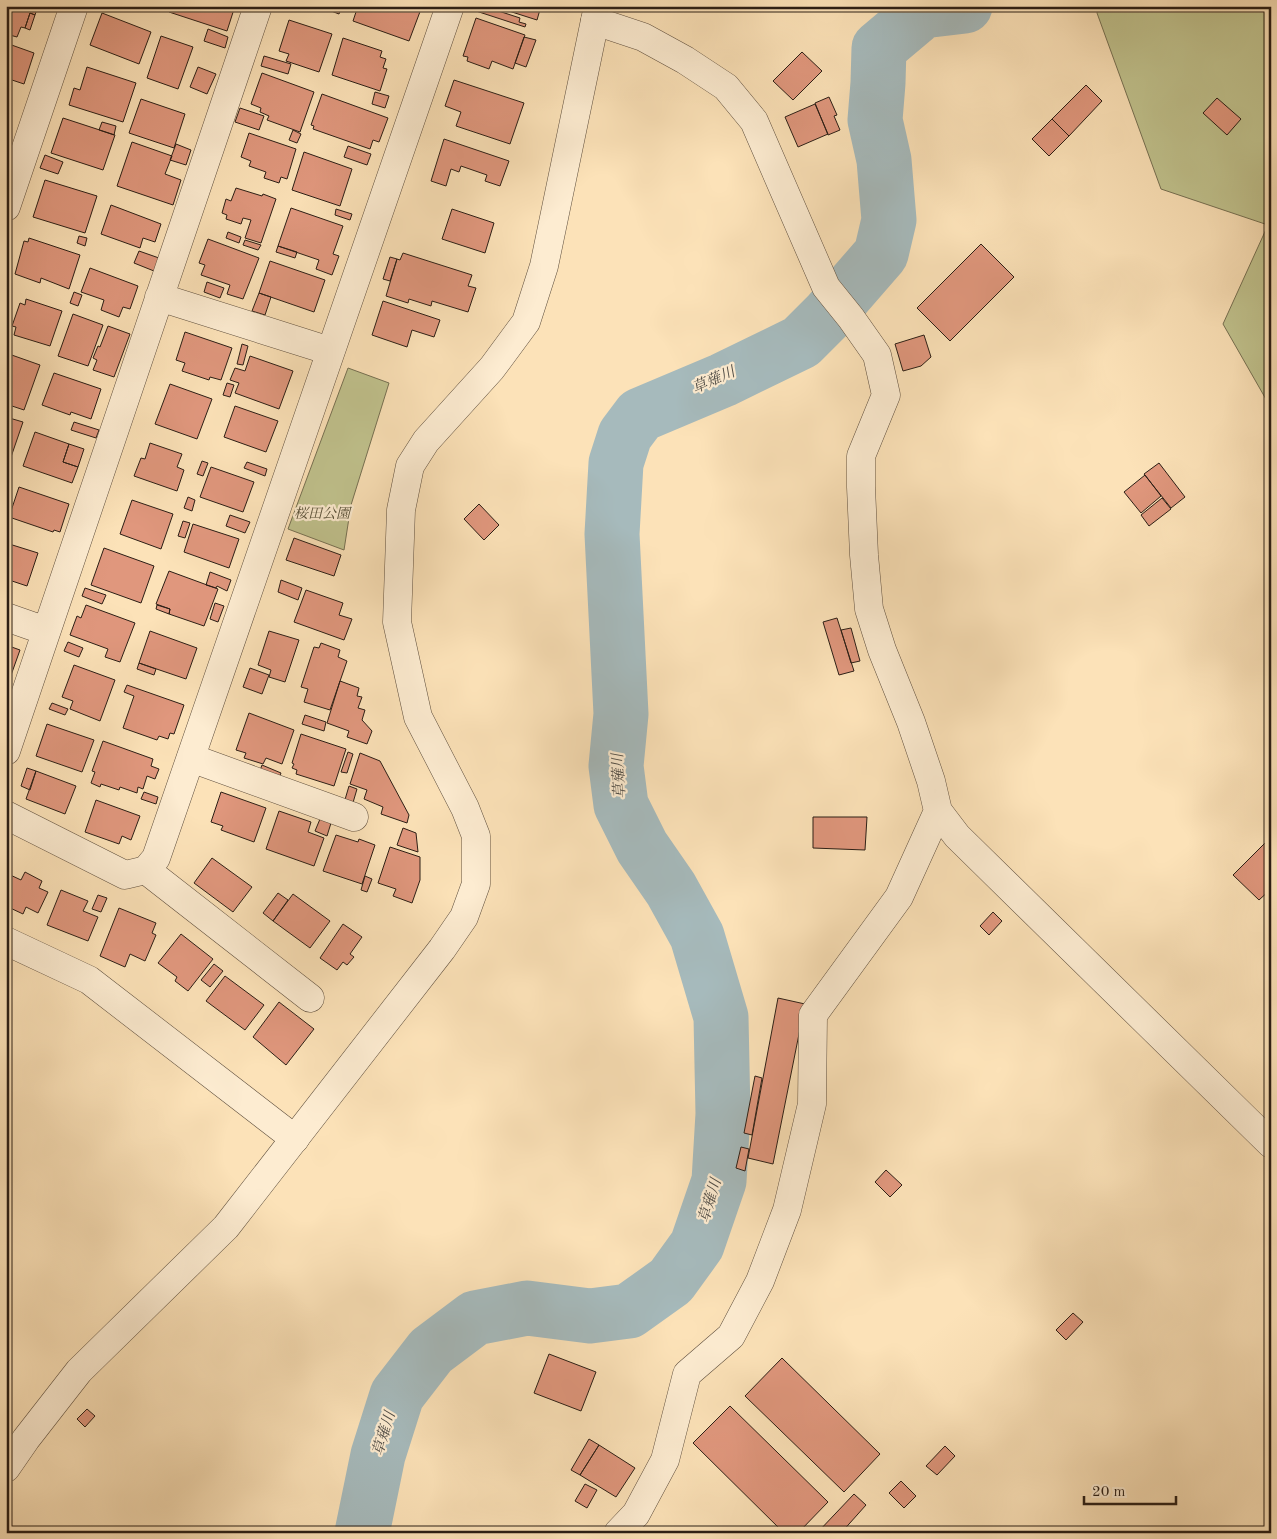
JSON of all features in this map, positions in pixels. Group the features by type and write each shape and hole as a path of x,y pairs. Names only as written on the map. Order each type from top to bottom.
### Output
{"street":[{"path":"6,207 74,6"},
{"path":"6,751 258,6"},
{"path":"6,815 125,874 146,870 156,858 450,6"},
{"path":"6,1468 26,1438 79,1371 226,1227 442,949 464,917 476,884 476,836 465,808 418,716 398,622 400,510 410,466 426,441 492,368 526,322 544,266 597,14 685,60 726,87 754,121 826,286 877,355 886,394 861,456 864,555 869,609 882,650 911,722 931,781 938,811 957,836 1271,1144"},
{"path":"159,298 330,352"},
{"path":"6,617 46,631"},
{"path":"192,758 354,817"},
{"path":"618,1533 636,1514 664,1460 687,1374 731,1336 760,1281 787,1210 812,1104 813,1015 899,897 938,811"},
{"path":"146,870 310,998"},
{"path":"6,941 89,980 295,1139"}],"green space":[{"path":"1098,6 1271,6 1271,408 1223,324 1268,225 1161,189 1097,13"},
{"name":"桜田公園","path":"348,368 389,383 351,505 344,550 288,529"}],"building":[{"path":"6,6 38,6 35,15 30,13 25,28 21,27 17,37 6,34"},
{"path":"171,6 235,6 227,31 169,12"},
{"path":"318,6 342,6 339,14"},
{"path":"358,6 414,6 421,9 409,41 353,21"},
{"path":"478,6 520,18 519,22 526,24 525,27 476,11"},
{"path":"493,6 541,6 537,20"},
{"path":"30,13 35,15 30,30 25,28"},
{"path":"102,13 151,32 139,64 90,45"},
{"path":"476,18 525,35 513,69 492,61 489,69 467,61 468,57 463,56"},
{"path":"289,20 332,34 319,72 286,61 289,54 279,51"},
{"path":"208,29 228,37 225,48 204,41"},
{"path":"161,36 193,47 178,89 147,78"},
{"path":"524,37 536,40 526,67 515,63"},
{"path":"343,38 382,51 380,57 386,59 383,68 387,69 380,91 332,75"},
{"path":"6,43 34,53 24,84 6,78"},
{"path":"802,52 822,71 793,100 773,81"},
{"path":"264,56 291,64 288,74 261,66"},
{"path":"87,67 136,83 123,122 69,105 74,88 80,90"},
{"path":"198,67 216,74 207,94 190,87"},
{"path":"262,73 314,92 300,132 267,120 269,116 260,112 261,108 251,104"},
{"path":"454,80 524,103 510,144 456,126 461,112 445,106"},
{"path":"1086,85 1102,101 1069,136 1052,119"},
{"path":"375,92 389,96 385,108 372,104"},
{"path":"322,94 388,118 379,142 373,140 370,149 313,129 314,126 311,125"},
{"path":"829,97 837,115 834,116 840,130 828,135 815,103"},
{"path":"1217,98 1241,119 1227,135 1203,113"},
{"path":"141,99 185,114 174,148 129,133"},
{"path":"815,104 828,134 798,147 785,117"},
{"path":"240,108 264,116 259,130 235,122"},
{"path":"63,118 115,135 103,170 51,153"},
{"path":"1052,119 1069,136 1049,156 1032,139"},
{"path":"102,122 116,126 114,135 99,130"},
{"path":"293,130 301,134 297,143 289,140"},
{"path":"249,133 296,149 287,179 281,177 279,183 264,178 266,172 249,166 251,161 241,157"},
{"path":"444,139 509,161 500,186 485,181 487,175 461,166 459,172 451,169 446,186 431,181"},
{"path":"132,142 172,156 165,174 181,180 173,205 117,186"},
{"path":"176,144 191,150 186,165 170,160"},
{"path":"348,146 371,154 367,165 344,157"},
{"path":"304,152 352,169 340,206 292,190"},
{"path":"45,155 63,162 58,174 40,168"},
{"path":"45,180 97,196 85,233 33,217"},
{"path":"236,188 276,199 261,243 245,238 251,220 243,218 241,224 226,219 227,215 222,213 226,199 231,201"},
{"path":"111,205 161,224 155,242 143,238 140,248 101,234"},
{"path":"291,208 343,226 333,254 339,256 332,275 316,269 319,260 278,246"},
{"path":"336,209 352,214 350,220 335,215"},
{"path":"452,209 494,223 485,253 442,239"},
{"path":"228,232 241,237 239,243 226,238"},
{"path":"79,236 87,238 85,246 77,243"},
{"path":"29,238 80,255 69,289 41,278 40,283 15,274 24,241 28,242"},
{"path":"208,239 259,258 243,299 227,294 230,285 201,275 205,265 199,263"},
{"path":"245,240 261,245 258,250 243,245"},
{"path":"981,244 1014,277 950,341 917,308"},
{"path":"278,246 297,252 295,258 276,252"},
{"path":"139,251 159,258 154,271 134,263"},
{"path":"403,253 472,275 468,286 476,288 468,312 432,301 431,306 409,299 408,303 386,296 397,259 400,260"},
{"path":"390,257 397,259 390,281 383,279"},
{"path":"270,261 325,280 314,312 259,293"},
{"path":"90,268 138,286 130,309 123,307 119,317 101,310 104,300 81,292"},
{"path":"207,282 224,288 220,298 204,292"},
{"path":"74,292 82,295 78,306 70,303"},
{"path":"259,293 271,297 265,315 252,311"},
{"path":"26,299 62,311 50,346 14,335 16,327 12,326 20,303 25,305"},
{"path":"383,301 440,320 434,337 412,330 407,347 372,335"},
{"path":"73,314 103,325 88,366 58,356"},
{"path":"108,326 130,334 114,377 93,370 97,360 93,358 98,346 100,347"},
{"path":"185,332 232,348 221,380 210,377 209,380 182,371 185,363 176,360"},
{"path":"924,335 931,357 921,366 903,371 895,344"},
{"path":"242,344 248,346 243,365 237,364"},
{"path":"6,353 40,365 24,410 6,404"},
{"path":"250,356 293,371 279,409 235,393 239,383 230,380 235,368 245,371"},
{"path":"54,373 101,389 91,419 71,412 70,415 42,405"},
{"path":"227,383 234,385 230,397 223,395"},
{"path":"170,384 212,399 197,439 155,424"},
{"path":"235,406 278,421 266,452 224,437"},
{"path":"6,417 23,422 10,460 6,459"},
{"path":"74,422 99,430 96,438 71,430"},
{"path":"35,432 69,444 63,462 78,467 72,483 23,466"},
{"path":"150,443 182,454 177,467 184,470 177,491 134,476 141,458 145,459"},
{"path":"69,444 84,449 78,467 63,462"},
{"path":"202,461 208,463 203,476 197,474"},
{"path":"247,462 267,469 265,476 244,468"},
{"path":"1159,463 1185,497 1171,508 1144,474"},
{"path":"211,467 254,482 243,512 200,497"},
{"path":"1145,475 1161,496 1141,513 1124,492"},
{"path":"19,487 69,504 60,532 54,530 53,532 9,517"},
{"path":"188,497 195,500 192,511 184,508"},
{"path":"1162,498 1171,509 1149,526 1141,515"},
{"path":"132,500 173,514 161,549 120,534"},
{"path":"479,504 499,525 484,540 464,519"},
{"path":"230,515 250,522 245,533 226,526"},
{"path":"183,521 190,523 185,538 178,536"},
{"path":"193,524 239,539 229,568 184,552"},
{"path":"294,538 341,555 334,576 286,560"},
{"path":"6,543 38,553 27,586 6,579"},
{"path":"104,548 154,566 141,603 91,585"},
{"path":"169,571 218,589 204,626 169,614 170,609 156,604"},
{"path":"210,572 231,580 227,591 217,586 216,588 206,585"},
{"path":"281,580 302,588 298,600 278,592"},
{"path":"85,588 106,595 102,604 82,596"},
{"path":"306,590 343,603 339,615 352,619 344,640 294,622"},
{"path":"215,603 224,606 218,622 210,619"},
{"path":"86,605 135,623 120,662 105,657 108,649 70,635 77,616 81,618"},
{"path":"157,605 170,609 169,614 156,609"},
{"path":"837,618 854,671 839,675 823,622"},
{"path":"851,628 860,661 851,663 841,630"},
{"path":"150,631 197,648 186,679 139,663"},
{"path":"269,631 299,640 285,682 269,677 271,670 258,665"},
{"path":"68,642 83,648 79,657 64,651"},
{"path":"321,643 340,650 338,657 347,661 330,710 304,702 308,689 301,687 314,647 319,648"},
{"path":"6,645 20,650 10,678 6,677"},
{"path":"139,663 156,669 154,675 137,669"},
{"path":"74,665 115,680 100,721 70,709 73,701 62,697"},
{"path":"250,668 269,675 262,694 243,687"},
{"path":"340,681 359,688 357,696 362,697 358,708 365,710 362,720 372,731 367,744 347,737 349,731 327,723"},
{"path":"127,685 184,705 174,734 170,733 168,739 159,736 157,740 123,728 134,696 124,692"},
{"path":"52,703 68,709 65,715 49,709"},
{"path":"249,713 294,730 282,764 266,758 263,764 244,758 246,753 236,750"},
{"path":"305,715 326,722 324,731 302,724"},
{"path":"47,724 94,740 82,772 36,756"},
{"path":"301,734 346,749 334,786 296,774 297,770 292,768"},
{"path":"103,741 153,759 151,766 159,769 155,779 147,776 143,789 138,787 137,793 120,787 119,790 101,784 100,787 91,783 95,772 92,771"},
{"path":"348,752 353,754 347,773 341,772"},
{"path":"360,753 380,761 409,815 407,823 381,814 383,807 364,799 367,790 350,784"},
{"path":"262,765 281,773 278,780 259,773"},
{"path":"27,768 36,771 30,790 21,786"},
{"path":"36,771 76,786 65,814 26,799"},
{"path":"349,786 357,789 352,806 344,803"},
{"path":"144,792 158,797 156,804 141,799"},
{"path":"221,792 266,808 254,842 221,830 223,826 211,822"},
{"path":"96,800 140,816 131,840 122,836 119,844 85,832"},
{"path":"279,811 311,822 308,832 324,838 314,866 266,849"},
{"path":"813,817 867,817 865,850 813,848"},
{"path":"320,819 331,823 327,836 315,831"},
{"path":"403,828 416,833 418,852 397,845"},
{"path":"336,835 358,842 359,839 375,845 362,884 323,871"},
{"path":"1271,837 1271,889 1259,900 1233,875"},
{"path":"390,847 420,857 420,880 412,903 393,896 396,889 378,883"},
{"path":"212,858 252,887 233,912 194,883"},
{"path":"25,872 42,881 39,888 48,892 38,913 26,907 23,914 6,906 6,873 21,880"},
{"path":"365,876 372,879 367,892 361,890"},
{"path":"61,890 88,901 83,911 98,917 88,941 47,925"},
{"path":"278,893 288,900 273,921 263,913"},
{"path":"293,894 330,921 310,948 273,921"},
{"path":"98,895 107,898 101,912 92,909"},
{"path":"119,908 156,923 152,933 156,935 145,961 130,954 125,967 100,956"},
{"path":"993,912 1002,921 989,935 980,926"},
{"path":"343,924 362,937 350,954 354,957 347,965 343,962 337,970 320,958"},
{"path":"181,934 213,959 188,991 175,981 177,977 158,963"},
{"path":"214,964 223,971 210,987 201,980"},
{"path":"225,976 264,1005 245,1030 206,1001"},
{"path":"778,998 805,1004 773,1164 748,1158"},
{"path":"279,1002 314,1029 286,1065 253,1037"},
{"path":"755,1076 762,1078 752,1135 744,1133"},
{"path":"741,1147 749,1149 745,1171 736,1168"},
{"path":"886,1170 902,1185 890,1197 875,1182"},
{"path":"1073,1313 1083,1322 1066,1340 1056,1330"},
{"path":"549,1354 596,1372 581,1411 534,1393"},
{"path":"782,1358 880,1454 844,1492 745,1396"},
{"path":"730,1406 828,1502 798,1533 784,1533 693,1443"},
{"path":"87,1409 95,1416 85,1427 77,1419"},
{"path":"589,1439 599,1445 580,1475 571,1470"},
{"path":"599,1445 635,1468 616,1497 580,1475"},
{"path":"945,1446 955,1456 937,1475 926,1466"},
{"path":"901,1481 916,1496 904,1508 889,1493"},
{"path":"585,1484 597,1490 587,1508 575,1501"},
{"path":"854,1494 866,1505 841,1533 817,1533"}],"waterway":[{"name":"草薙川","path":"362,1533 378,1455 397,1395 431,1351 475,1318 527,1308 590,1316 629,1311 671,1281 697,1245 719,1181 723,1114 721,1017 697,936 671,889 642,847 621,805 616,766 621,714 612,534 616,463 625,435 640,415 723,380 801,342 828,315 881,254 889,220 884,160 875,120 879,48 923,11 965,6"}]}
